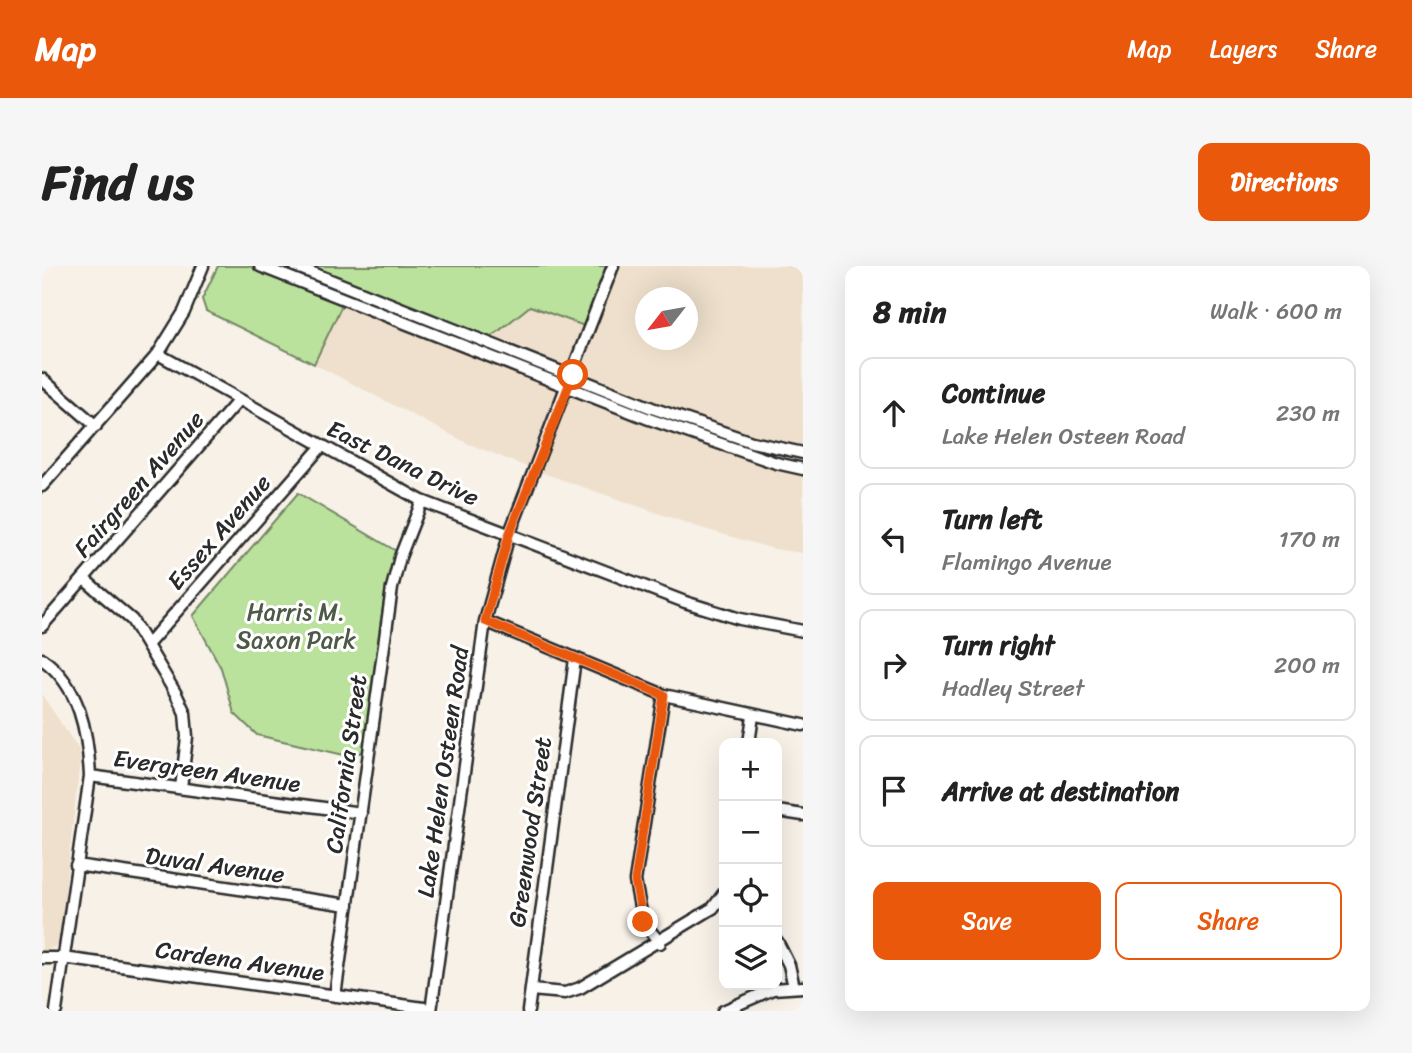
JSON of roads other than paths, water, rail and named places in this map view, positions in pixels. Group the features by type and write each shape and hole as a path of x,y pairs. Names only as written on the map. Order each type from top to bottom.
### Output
{"street":[{"path":"42,486 158,354 184,312 203,266"},
{"path":"260,266 728,447 803,469"},
{"path":"295,266 652,408 736,438 803,453"},
{"name":"Lake Helen Osteen Road","path":"431,1010 485,621 509,535 613,266"},
{"name":"East Dana Drive","path":"158,354 422,501 685,602 740,619 803,631"},
{"path":"42,379 96,426"},
{"name":"Fairgreen Avenue","path":"42,626 239,400"},
{"name":"Essex Avenue","path":"148,644 321,447"},
{"name":"California Street","path":"335,996 392,588 400,557 422,501"},
{"path":"84,579 132,620 185,713 187,737 181,788"},
{"path":"485,621 664,695 803,725"},
{"path":"42,659 67,686 81,714 88,740 90,776 56,1011"},
{"name":"Greenwood Street","path":"528,1011 575,659"},
{"path":"660,943 643,922 635,881 664,695"},
{"path":"750,738 753,716"},
{"name":"Evergreen Avenue","path":"90,776 361,813"},
{"path":"782,812 803,816"},
{"name":"Duval Avenue","path":"76,865 348,905"},
{"path":"531,990 565,993 580,988 660,943 719,902"},
{"path":"723,1011 774,989 799,987 782,951"},
{"name":"Cardena Avenue","path":"42,958 63,958 431,1010"}],"park label":[{"name":"Harris M. Saxon Park","path":"296,626"}]}
